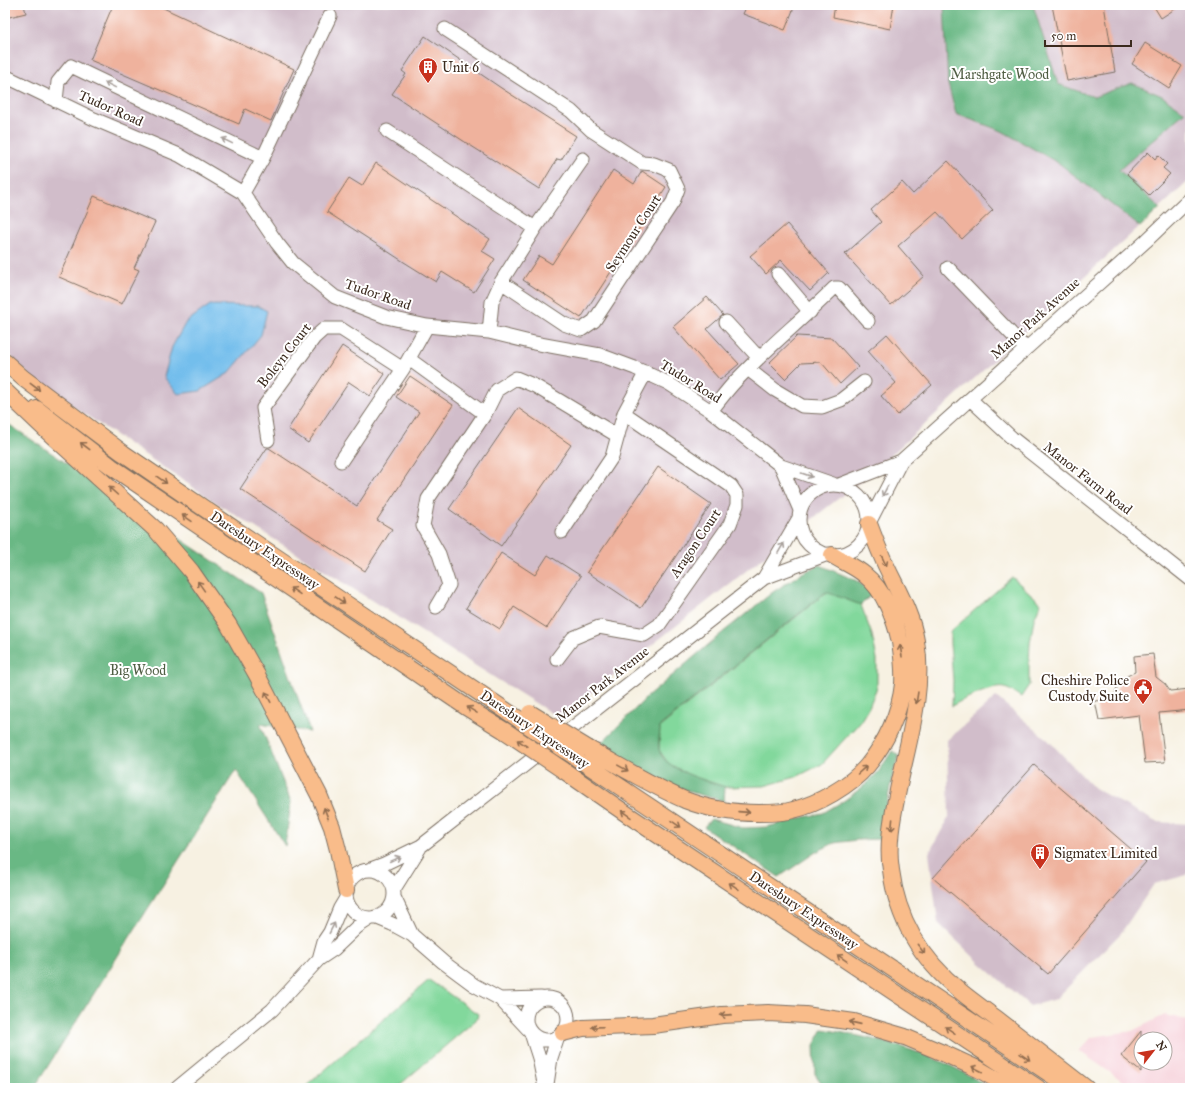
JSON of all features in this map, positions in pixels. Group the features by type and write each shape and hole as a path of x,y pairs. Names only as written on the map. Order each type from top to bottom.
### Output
{"main road":[{"name":"Daresbury Expressway","path":"5,362 23,378 123,453 226,524 455,676 525,716 583,754 1071,1088"},
{"name":"Daresbury Expressway","path":"5,382 36,409 112,467 453,698 505,731 631,817 1038,1088"},
{"path":"5,391 156,530 191,571 228,624 319,795 332,827 346,894"},
{"path":"870,523 880,553 910,617 916,640 919,667 917,697 912,731 894,809 890,846 890,869 895,895 905,922 916,942 932,964 959,990 1086,1088"},
{"path":"583,754 651,783 686,800 722,810 759,813 791,810 818,802 845,786 867,766 886,738 897,712 903,683 903,658 898,632 889,608 876,587 866,576 830,555"},
{"path":"561,1035 583,1028 653,1025 722,1015 768,1013 804,1015 854,1022 905,1037 980,1070 1010,1088"}],"street":[{"path":"244,193 330,16"},
{"name":"Seymour Court","path":"445,29 571,111 591,130 642,163 654,164 669,170 678,189 673,202 594,321 581,330 564,324 501,282"},
{"path":"56,101 58,82 71,66 262,158"},
{"name":"Tudor Road","path":"5,76 94,119 179,155 244,193 277,243 293,263 334,297 386,317 427,326 489,332 534,343 600,355 646,372 668,383 711,411 781,466 836,484"},
{"path":"388,131 535,228"},
{"path":"489,332 492,302 501,282 535,228 583,159"},
{"name":"Manor Park Avenue","path":"870,523 901,461 1025,348 1146,241 1190,199"},
{"path":"948,268 1025,348"},
{"path":"778,274 810,312"},
{"path":"711,411 748,368 810,312 834,288 839,288 868,321"},
{"path":"726,322 759,358"},
{"path":"341,461 406,364 427,326"},
{"name":"Boleyn Court","path":"268,440 264,408 314,338 324,329 341,329 406,364 486,414"},
{"path":"748,368 775,390 802,406 822,407 841,400 864,382"},
{"path":"562,532 612,457 624,413 646,372"},
{"path":"436,607 449,585 439,554 423,526 428,500 486,414 497,390 516,378 535,386 618,436"},
{"name":"Manor Farm Road","path":"970,399 1012,438 1190,579"},
{"name":"Aragon Court","path":"557,659 573,638 599,627 644,635 659,625 730,524 738,505 737,495 731,486 624,413"},
{"name":"Manor Park Avenue","path":"836,484 901,461"},
{"name":"Tudor Road","path":"781,466 800,514"},
{"path":"836,484 849,488 858,493 864,501 868,511 870,523 861,543 852,550 842,554 830,555 818,551 810,545 804,537 800,528 800,514 805,500 812,492 822,486 836,484"},
{"name":"Manor Park Avenue","path":"764,578 800,514"},
{"name":"Manor Park Avenue","path":"368,870 421,846 764,578 830,555"},
{"name":"Manor Park Avenue","path":"394,893 421,846"},
{"path":"319,959 324,941 330,932 349,883 353,876 360,872 375,870 382,872 388,877 392,882 394,893 412,935"},
{"path":"177,1088 272,1010 319,959 334,949 357,927 382,915 388,910 392,904 394,893"},
{"path":"346,894 348,904 352,910 364,917 373,918 392,924 412,935 443,962 474,985 500,999 535,1037 553,1040 561,1035"},
{"path":"500,999 547,997 560,1002 565,1007 568,1014 567,1027 561,1035 551,1058 546,1088"},
{"path":"541,998 530,1005 525,1017 539,1058 546,1088"}],"shaded area":[{"path":"5,5 1190,5 1190,180 876,469 559,718 218,504 34,380 5,350"},
{"path":"996,697 1048,740 1094,788 1156,822 1190,824 1190,862 1187,875 1154,884 1121,933 1056,999 1030,1006 981,964 938,923 929,853 949,817 947,740"},
{"path":"1165,1015 1190,1021 1190,1088 1133,1088 1079,1051 1092,1037 1132,1031"}],"green space":[{"name":"Marshgate Wood","path":"944,5 1033,5 1058,84 1094,97 1132,83 1162,96 1185,112 1119,170 1160,208 1140,227 1060,164 1002,131 956,114 948,84"},
{"name":"Big Wood","path":"5,422 261,593 310,732 260,724 291,802 285,846 236,770 34,1088 5,1088"},
{"path":"820,565 857,581 873,593 861,605 826,592 660,726 659,749 662,756 677,769 687,774 725,787 724,801 694,793 667,783 599,745 646,698 722,633 773,592 802,573"},
{"path":"1012,577 1041,603 1034,619 1030,643 1029,685 1021,697 1008,689 999,688 978,694 952,706 953,680 950,632"},
{"path":"827,592 861,605 872,635 877,659 877,687 869,707 860,722 822,764 796,777 764,786 725,787 689,775 668,763 659,750 660,727"},
{"path":"892,751 899,755 891,782 880,839 834,843 816,852 779,877 704,827 711,819 743,828 767,827 823,813 845,800 865,785 879,771"},
{"path":"429,980 478,1014 477,1019 396,1088 304,1088"},
{"path":"823,1029 888,1043 930,1057 970,1076 989,1088 825,1088 815,1074 814,1045"}],"water":[{"path":"210,305 258,306 267,311 261,335 229,373 200,391 178,394 164,377 172,347 186,322"}],"building":[{"path":"5,5 24,5 26,13 5,18"},
{"path":"113,5 157,5 294,69 271,121 245,109 239,124 90,60"},
{"path":"747,5 795,5 785,30 743,14"},
{"path":"835,5 894,5 890,29 833,17"},
{"path":"1052,5 1104,5 1115,72 1067,81"},
{"path":"1153,5 1181,5 1161,18"},
{"path":"425,36 501,88 576,136 561,160 557,159 539,189 392,94 406,74 402,71"},
{"path":"1145,43 1182,66 1169,88 1132,64"},
{"path":"1148,152 1155,159 1158,155 1167,164 1163,168 1170,174 1149,195 1127,174"},
{"path":"948,161 993,210 962,239 937,212 898,246 924,276 891,305 845,254 881,222 871,210 902,182 913,194"},
{"path":"376,163 490,239 482,251 495,259 474,292 442,272 436,282 327,212 349,178 362,186"},
{"path":"613,170 634,184 642,171 666,187 581,318 523,280 539,256 552,264"},
{"path":"94,196 155,222 134,268 139,270 122,304 59,277"},
{"path":"787,224 829,273 810,291 781,260 766,274 750,256"},
{"path":"707,297 723,315 707,329 739,364 720,380 673,327"},
{"path":"887,334 932,385 898,415 881,396 896,383 868,351"},
{"path":"797,336 832,338 858,367 840,384 821,362 801,363 785,379 769,363"},
{"path":"342,346 385,374 370,396 349,382 308,443 288,429"},
{"path":"410,376 453,405 377,520 392,529 365,571 240,489 267,448 269,448 357,506 419,412 396,397"},
{"path":"518,408 571,445 501,546 449,509"},
{"path":"658,467 711,504 641,608 587,572"},
{"path":"501,553 535,575 548,555 581,576 547,628 514,607 500,629 466,608"},
{"name":"Cheshire Police Custody Suite","path":"1153,654 1156,677 1165,684 1170,691 1190,689 1190,710 1159,713 1165,762 1145,763 1139,715 1099,720 1095,701 1113,699 1118,685 1125,677 1135,672 1134,656"},
{"name":"Sigmatex Limited","path":"1034,765 1146,862 1048,974 933,878"},
{"path":"1133,1041 1133,1066 1121,1056"}],"place":[{"name":"Unit 6","path":"428,84"},
{"name":"Cheshire Police Custody Suite","path":"1143,705"},
{"name":"Sigmatex Limited","path":"1040,870"}]}
